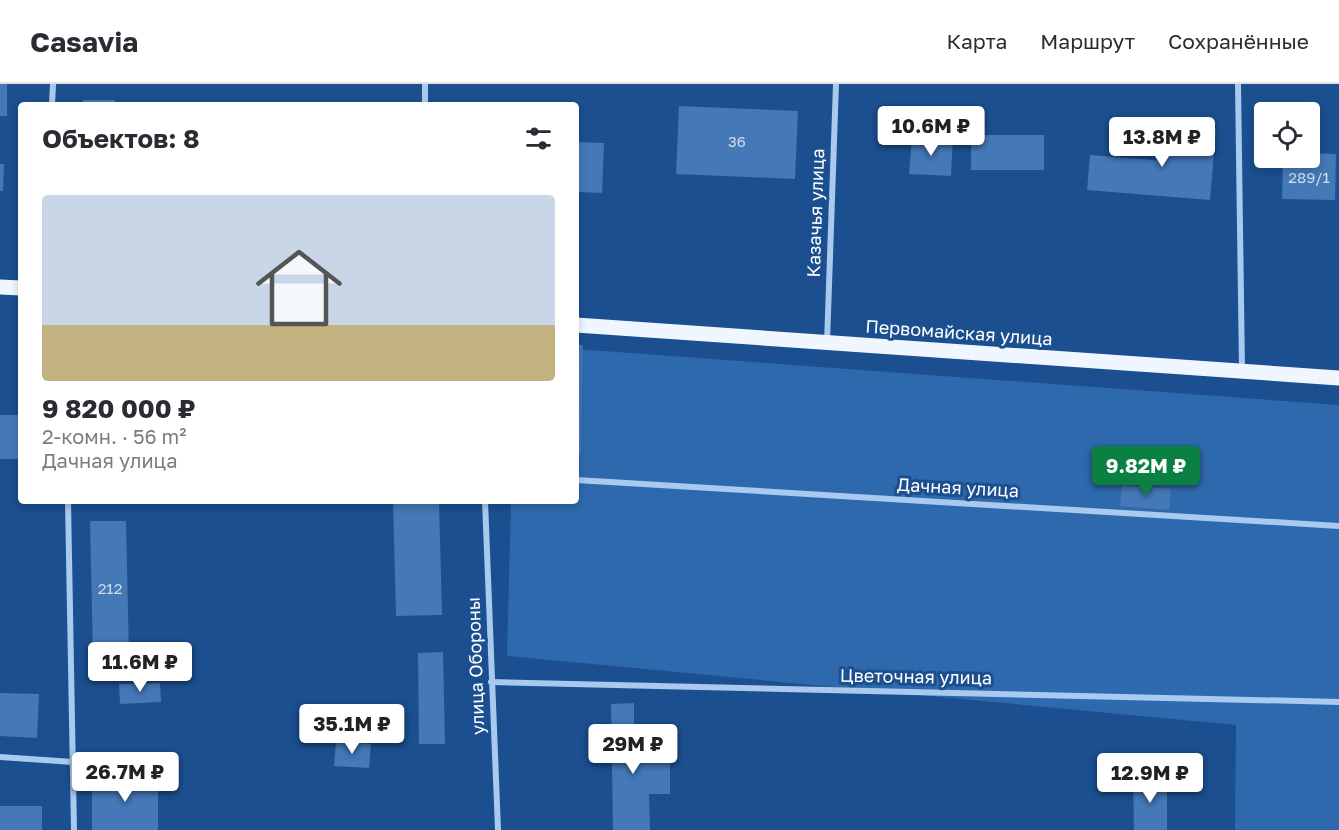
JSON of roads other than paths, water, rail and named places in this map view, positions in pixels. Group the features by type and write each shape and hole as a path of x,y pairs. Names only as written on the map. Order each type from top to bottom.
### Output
{"main road":[{"path":"0,287 18,288"},
{"name":"Первомайская улица","path":"579,325 1339,378"}],"street":[{"path":"52,102 53,84"},
{"path":"425,84 425,102"},
{"name":"Казачья улица","path":"827,343 836,84"},
{"path":"1238,84 1242,373"},
{"name":"Дачная улица","path":"579,480 1339,526"},
{"path":"68,504 74,830"},
{"name":"улица Обороны","path":"485,504 498,830"},
{"name":"Цветочная улица","path":"492,682 1339,702"},
{"path":"0,757 73,762"}]}
